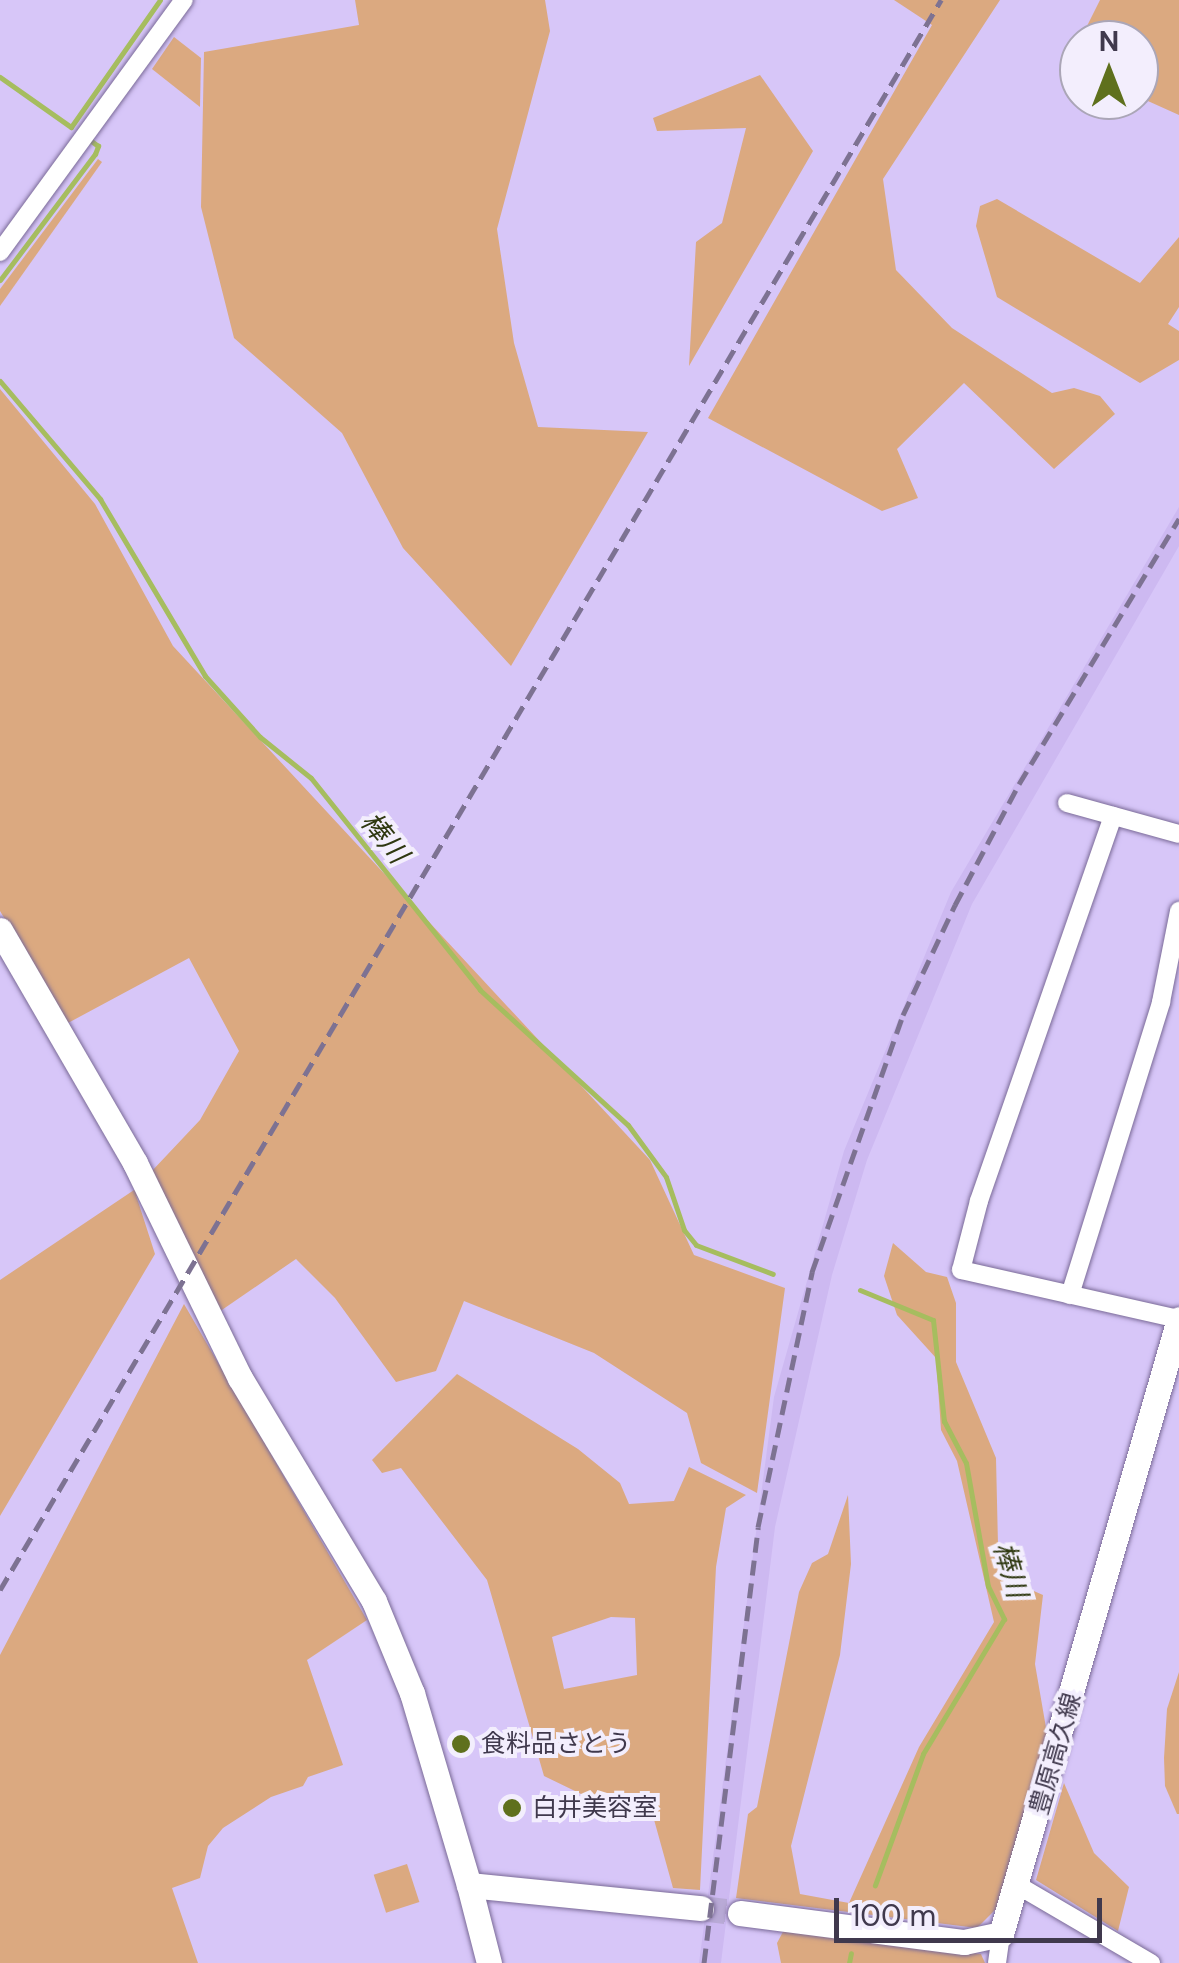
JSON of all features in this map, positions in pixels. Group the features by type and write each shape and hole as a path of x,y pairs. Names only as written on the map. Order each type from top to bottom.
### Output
{"main road":[{"path":"0,930 135,1162 240,1378 374,1601 407,1678 489,1963"},
{"name":"豊原高久線","path":"1001,1934 1019,1886 1179,1319"},
{"path":"469,1884 700,1908"},
{"path":"740,1914 964,1942 1001,1934"}],"street":[{"path":"0,252 184,0"},
{"path":"1068,803 1179,834"},
{"path":"1112,816 979,1201 962,1270 1179,1319"},
{"path":"1070,1296 1161,1002 1179,911"},
{"path":"1019,1886 1151,1963"},
{"path":"997,1963 1001,1934"}],"shaded area":[{"path":"355,0 545,0 550,31 497,229 514,343 538,427 648,432 511,666 403,548 342,433 234,338 201,207 204,52 359,25"},
{"path":"894,0 1000,0 883,179 896,270 952,328 1052,393 1074,388 1100,396 1115,414 1054,469 964,383 897,449 918,498 882,511 708,418 932,25"},
{"path":"1100,0 1179,0 1179,115 1159,106 1159,20 1090,20"},
{"path":"174,37 201,58 200,107 152,69"},
{"path":"760,75 813,151 689,366 696,242 722,223 746,128 657,131 653,118"},
{"path":"98,159 102,162 0,306 0,289"},
{"path":"997,199 1140,283 1179,237 1179,307 1168,324 1179,331 1179,360 1140,383 997,297 976,226 980,206"},
{"path":"0,389 95,504 173,646 650,1160 694,1255 785,1288 757,1493 701,1463 687,1413 594,1353 464,1301 436,1371 396,1382 335,1298 296,1259 216,1314 136,1195 155,1254 0,1516 0,1280 134,1190 200,1120 239,1051 189,958 68,1023 0,911"},
{"path":"1179,507 1179,546 972,904 867,1160 832,1275 775,1527 721,1963 699,1963 774,1397 844,1151 951,892"},
{"path":"893,1243 926,1272 947,1277 956,1303 956,1362 996,1458 998,1545 1006,1579 1043,1595 1035,1664 1049,1745 999,1906 977,1928 736,1898 748,1814 757,1807 799,1592 812,1563 828,1554 848,1495 851,1564 840,1655 791,1846 800,1894 849,1903 919,1747 994,1622 957,1461 941,1430 936,1358 897,1315 884,1276"},
{"path":"184,1304 367,1620 307,1660 343,1765 308,1777 303,1786 271,1797 223,1828 208,1846 200,1878 172,1888 198,1963 0,1963 0,1655"},
{"path":"457,1374 578,1449 620,1483 629,1504 674,1501 689,1467 746,1495 726,1508 716,1567 700,1890 673,1888 653,1816 631,1807 608,1807 544,1776 487,1580 401,1468 382,1473 372,1460","holes":["611,1617 635,1618 637,1675 564,1689 552,1637"]},
{"path":"1179,1672 1177,1814 1165,1786 1164,1758 1167,1709"},
{"path":"1064,1783 1094,1853 1129,1887 1118,1931 1036,1880"},
{"path":"407,1864 419,1902 386,1913 374,1875"},
{"path":"785,1928 981,1954 985,1963 781,1963 777,1943"}],"waterway":[{"path":"71,127 160,0"},
{"name":"棒川","path":"0,77 71,127"},
{"name":"棒川","path":"0,280 95,154 98,146 90,140"},
{"name":"棒川","path":"0,381 100,499 205,676 260,737 311,778 480,990 628,1125 666,1177 684,1230 696,1245 773,1274"},
{"name":"棒川","path":"860,1290 933,1320 944,1421 966,1463 988,1586 1004,1619 923,1754 875,1885"},
{"name":"棒川","path":"849,1963 851,1953"}],"tunnel":[{"path":"701,1908 740,1913"}],"railway":[{"path":"0,1590 941,0"},
{"path":"704,1963 758,1527 812,1272 903,1015 955,905 1019,784 1179,519"}],"place":[{"name":"食料品さとう","path":"461,1744"},
{"name":"白井美容室","path":"512,1808"}]}
